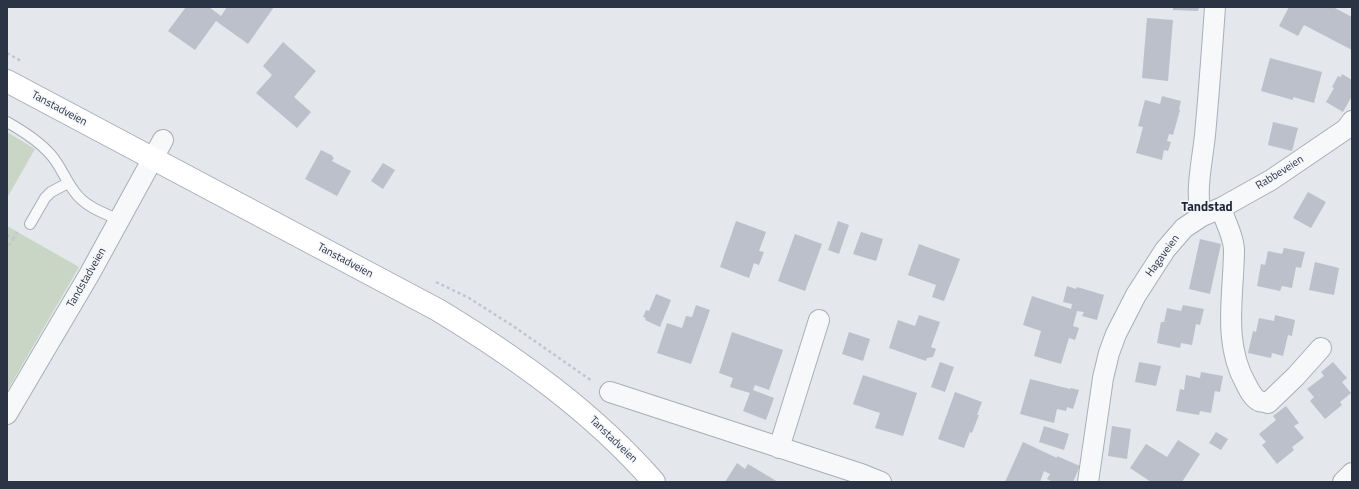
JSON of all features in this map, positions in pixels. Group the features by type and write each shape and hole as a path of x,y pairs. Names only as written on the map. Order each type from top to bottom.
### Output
{"main road":[{"name":"Tanstadveien","path":"7,81 158,149 476,333 522,364 576,406 605,432 654,482"}],"street":[{"path":"1202,216 1198,193 1205,135 1216,7"},
{"name":"Rabbeveien","path":"1202,216 1221,208 1272,180 1346,129 1352,121"},
{"name":"Tandstadveien","path":"7,414 120,220 158,149"},
{"path":"1221,208 1231,232 1234,248 1230,312 1232,340 1238,368 1249,391 1258,400 1268,403 1296,376 1321,348"},
{"name":"Hagaveien","path":"1088,482 1103,378 1116,334 1136,295 1165,250 1184,228 1202,216"},
{"path":"779,448 819,320"},
{"path":"610,392 861,474 881,482"},
{"path":"1343,482 1352,473"}],"lane":[{"path":"7,122 42,146 52,156 68,183 80,199 101,212 120,220"},
{"path":"30,224 45,198 51,192 68,183"}],"path":[{"path":"7,235 13,239 7,249"}],"green space":[{"path":"7,132 35,149 7,198"},
{"path":"7,226 79,267 7,391"}],"building":[{"path":"186,7 209,7 221,16 227,7 274,7 248,44 216,21 195,50 168,31"},
{"path":"1173,7 1199,7 1198,11 1173,10"},
{"path":"1289,7 1333,7 1352,17 1352,50 1304,25 1298,36 1279,26"},
{"path":"1147,18 1173,20 1168,81 1142,78"},
{"path":"283,42 316,71 294,97 311,112 297,128 256,93 272,75 263,66"},
{"path":"1270,58 1322,72 1314,103 1293,97 1293,100 1261,91"},
{"path":"1342,74 1352,80 1352,96 1343,112 1326,102 1334,88 1332,87 1338,76 1341,77"},
{"path":"1162,96 1181,101 1173,135 1169,134 1167,141 1171,142 1168,151 1164,150 1162,160 1136,153 1143,127 1138,126 1145,100 1160,104"},
{"path":"1273,122 1298,128 1292,151 1268,145"},
{"path":"321,150 333,156 332,157 334,158 332,161 351,171 337,196 305,179"},
{"path":"383,163 395,170 383,189 371,181"},
{"path":"1308,192 1326,202 1311,228 1293,218"},
{"path":"736,221 766,232 759,251 764,252 759,265 754,263 749,278 720,267"},
{"path":"838,221 849,225 839,254 828,250"},
{"path":"861,232 883,239 876,261 853,254"},
{"path":"795,234 822,244 805,291 778,281"},
{"path":"1200,239 1221,244 1210,294 1189,289"},
{"path":"919,244 960,259 944,301 932,297 936,285 908,275"},
{"path":"1284,248 1305,252 1301,268 1296,267 1292,288 1282,286 1280,291 1257,286 1261,264 1265,265 1268,251 1282,254"},
{"path":"1315,262 1339,268 1334,295 1309,290"},
{"path":"1067,286 1076,289 1077,287 1104,295 1097,320 1082,316 1084,312 1077,311 1073,326 1079,328 1075,340 1069,338 1061,364 1034,356 1041,331 1023,325 1032,296 1071,309 1072,304 1063,302"},
{"path":"656,294 671,300 660,327 645,320 646,318 643,317 646,310 649,311"},
{"path":"696,305 710,310 691,364 657,353 667,323 682,328 686,316 692,317"},
{"path":"1183,305 1204,309 1200,325 1196,324 1192,345 1181,343 1180,348 1157,343 1161,322 1164,322 1167,308 1181,311"},
{"path":"919,315 940,322 931,347 936,349 933,357 927,358 926,361 889,348 898,320 915,326"},
{"path":"1275,315 1295,320 1292,336 1288,335 1283,356 1272,353 1271,358 1248,353 1253,331 1256,332 1259,318 1274,321"},
{"path":"732,332 783,350 769,390 755,385 753,390 774,398 766,420 743,411 750,393 730,387 733,378 719,373"},
{"path":"849,332 870,339 863,361 842,354"},
{"path":"940,362 954,367 945,392 931,387"},
{"path":"1139,362 1161,366 1156,386 1135,382"},
{"path":"1333,362 1347,378 1342,382 1351,393 1340,402 1342,405 1325,419 1310,401 1314,397 1307,389 1324,376 1321,372"},
{"path":"1201,372 1223,376 1220,392 1215,391 1211,413 1200,411 1199,415 1176,411 1180,389 1184,390 1186,375 1200,378"},
{"path":"863,375 917,393 903,436 875,428 880,413 853,404"},
{"path":"1030,379 1079,390 1073,409 1067,407 1066,411 1057,409 1054,423 1020,414"},
{"path":"955,392 982,402 972,433 970,432 964,448 938,439"},
{"path":"1286,406 1299,423 1294,426 1304,438 1292,447 1294,450 1277,464 1262,445 1266,442 1259,434 1276,420 1273,416"},
{"path":"1044,426 1069,434 1064,450 1039,442"},
{"path":"1112,426 1131,429 1127,459 1108,456"},
{"path":"1216,432 1228,439 1221,450 1209,443"},
{"path":"1178,440 1200,454 1182,482 1151,482 1130,468 1146,444 1167,457"},
{"path":"1023,442 1057,458 1057,456 1080,466 1073,482 1053,482 1047,479 1050,474 1044,471 1040,482 1005,482"},
{"path":"737,463 745,469 748,464 778,482 725,482"}],"district":[{"name":"Tandstad","path":"1207,208"}]}
